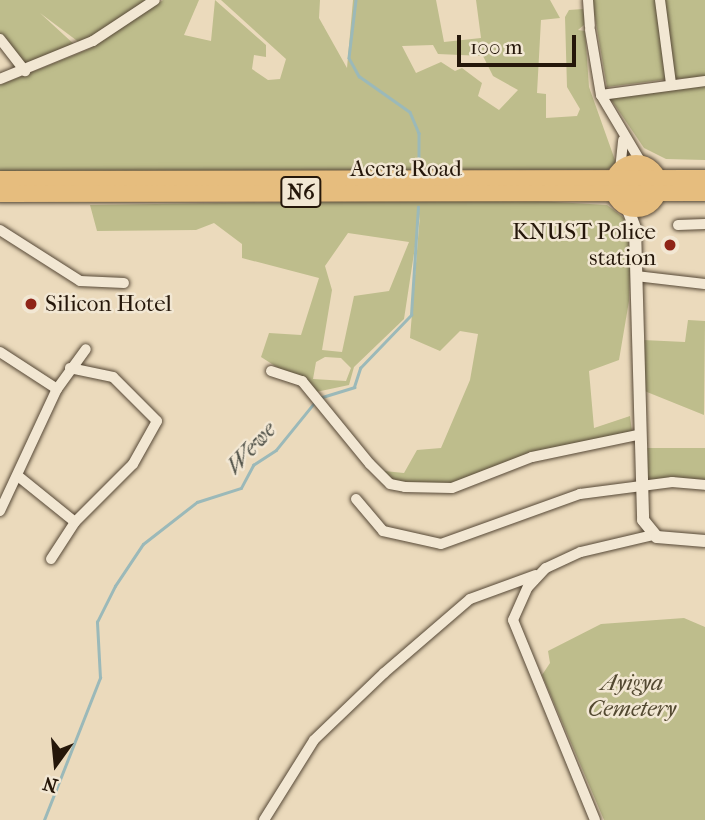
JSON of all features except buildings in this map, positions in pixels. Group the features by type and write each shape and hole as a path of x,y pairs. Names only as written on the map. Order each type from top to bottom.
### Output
{"highway":[{"path":"506,192 617,191 651,176 705,167"},
{"name":"N6","path":"617,191 651,176 705,178"},
{"name":"N6","path":"617,191 651,176 705,193"},
{"name":"Accra Road","path":"0,179 617,191"},
{"name":"Accra Road","path":"0,194 617,191"}],"street":[{"path":"0,79 93,41 155,0"},
{"path":"588,0 601,95 623,140 651,176"},
{"path":"660,0 671,83"},
{"path":"0,39 25,71"},
{"path":"601,95 671,83 705,81"},
{"path":"623,140 617,191 635,228 640,484 643,520 653,535"},
{"path":"678,225 705,224"},
{"path":"0,230 80,281 124,283"},
{"path":"636,276 705,284"},
{"path":"0,511 57,389 86,349"},
{"path":"0,352 57,389"},
{"path":"51,559 75,522 133,464 157,421 113,377 70,368"},
{"path":"271,371 302,381 370,464 390,484 405,487 453,488 532,457 638,435"},
{"path":"18,476 75,522"},
{"path":"356,499 383,531 441,544 579,495 640,484 705,485"},
{"path":"264,820 314,740 384,673 470,599 536,575 581,552 653,535 705,541"},
{"path":"536,575 512,630 595,820"}],"green space":[{"path":"0,0 150,0 80,43 40,13 76,46 26,67 0,37"},
{"path":"163,0 199,0 184,35 211,41 215,0 266,45 266,57 254,55 252,69 268,80 280,79 286,59 221,0 320,0 319,18 347,68 353,0 436,0 444,42 481,38 476,0 550,0 560,18 541,20 537,93 546,94 546,118 577,116 580,109 567,87 565,17 569,10 583,9 585,24 578,30 585,31 589,87 616,163 607,170 0,172 0,85 89,49","holes":["433,45 438,54 483,56 493,76 518,90 499,110 478,96 482,83 462,68 455,71 441,62 416,73 402,46"]},
{"path":"592,0 656,0 668,79 607,87"},
{"path":"663,0 705,0 705,77 673,79"},
{"path":"705,83 705,160 666,159 644,148 610,98"},
{"path":"505,199 607,205 624,218 631,246 629,301 619,360 589,371 594,428 630,416 632,432 538,451 455,484 392,481 384,471 404,473 417,450 441,448 470,380 478,334 460,331 440,351 410,338 420,214 404,319 354,367 349,385 316,392 261,357 269,333 301,335 319,278 242,258 242,244 214,223 196,230 97,231 90,205","holes":["348,233 409,242 389,291 354,296 342,352 322,350 332,290 325,266","325,357 341,358 351,368 346,381 313,379 316,362"]},
{"path":"688,320 705,321 704,415 642,390 643,340 685,342"},
{"path":"644,448 705,448 705,480 644,480"},
{"name":"Ayigya Cemetery","path":"684,618 705,627 705,820 604,820 542,675 550,663 548,651 601,624"}],"waterway":[{"name":"Wewe","path":"356,0 349,58 359,76 410,112 419,133 419,165"},
{"name":"Wewe","path":"319,398 354,387 360,368 411,315 418,207"},
{"name":"Wewe","path":"44,820 100,678 97,622 115,586 143,544 197,502 241,488 253,465 276,450 314,403"}],"place":[{"name":"KNUST Police station","path":"670,245"},
{"name":"Silicon Hotel","path":"31,304"}]}
